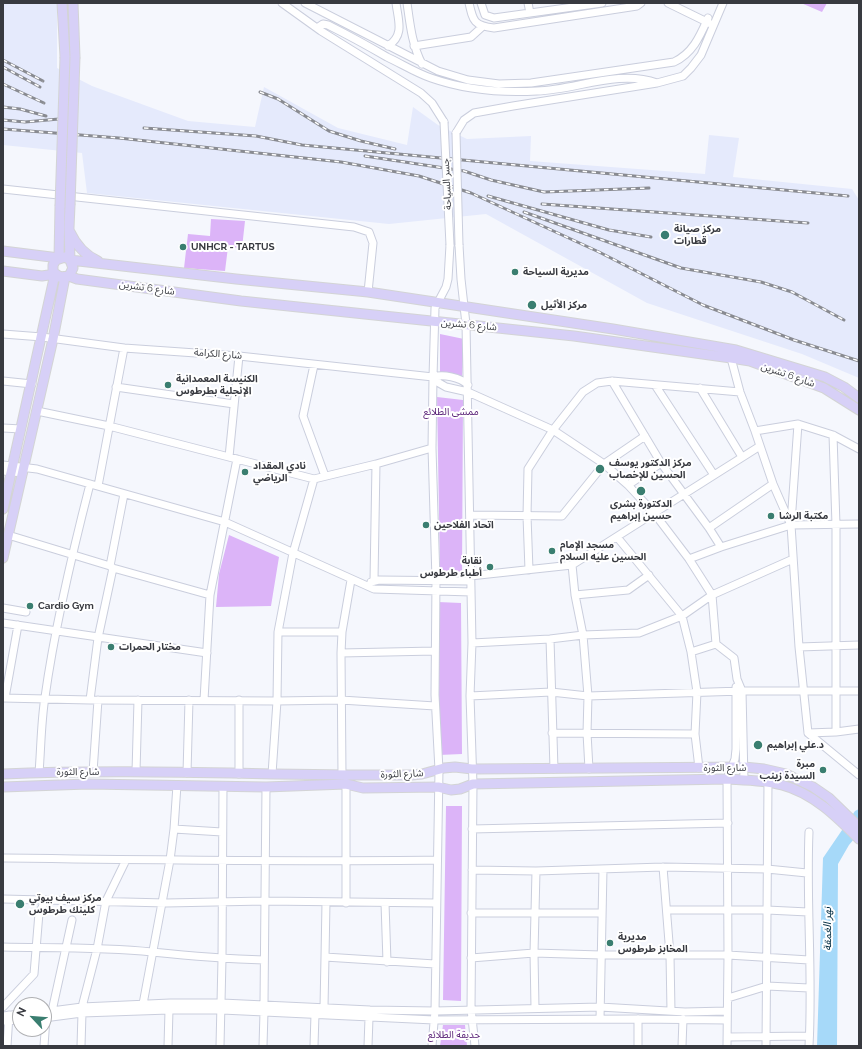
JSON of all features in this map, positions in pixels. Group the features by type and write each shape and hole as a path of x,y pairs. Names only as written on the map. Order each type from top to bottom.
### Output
{"main road":[{"path":"59,258 65,57 62,3"},
{"path":"3,558 67,277 73,268 70,260 69,228 75,56 73,3"},
{"path":"69,228 73,239 80,249 101,263"},
{"path":"3,251 59,258 65,257 70,260"},
{"path":"59,258 54,262 53,272 60,278 67,277"},
{"name":"شارع 6 تشرين","path":"70,260 236,280 368,292 465,306 736,350 825,377 844,387 859,398"},
{"path":"3,271 42,276 55,274"},
{"path":"3,508 9,469 32,384 55,274"},
{"name":"شارع 6 تشرين","path":"67,277 241,302 574,336 731,358 750,362 824,388 859,410"},
{"name":"شارع الثورة","path":"3,774 136,772 412,775 455,767 472,769 589,769 744,767 777,771 795,778 821,792 836,810"},
{"name":"شارع الثورة","path":"3,787 88,784 266,787 346,784 363,788 438,787 447,790 456,790 472,784 727,779 768,782 795,789 836,810"},
{"path":"836,810 859,827"},
{"path":"836,810 859,839"}],"street":[{"path":"282,3 316,28"},
{"path":"305,3 438,72 468,80 515,84 546,81 674,62 686,54 697,42 723,3"},
{"path":"388,46 397,38 399,32 396,3"},
{"path":"407,3 414,46 422,64"},
{"path":"470,3 473,19 482,27 494,28 637,6 641,3"},
{"path":"481,3 485,15 494,18 602,3"},
{"path":"528,3 530,13"},
{"path":"668,3 711,21"},
{"path":"678,3 711,21"},
{"path":"316,28 323,12"},
{"path":"316,28 323,24 328,25 415,72 446,83 508,92 551,91 628,77 642,78 657,83 683,76 695,64 701,55 711,21"},
{"path":"414,46 471,37 482,27"},
{"name":"جسر السياحة","path":"316,28 421,93 432,103 444,122 450,245 448,279 436,308 432,448 436,580 435,706 439,770 435,1011 432,1046"},
{"path":"686,54 695,64"},
{"name":"جسر السياحة","path":"475,1046 471,1009 472,769 470,696 472,643 468,388 465,306 461,279 459,245 456,133 464,120 474,113 657,83"},
{"path":"3,189 354,228 369,232 373,243 368,292"},
{"name":"شارع الكرامة","path":"3,334 42,337 124,348 240,356 433,377 441,376 457,379 468,388"},
{"path":"98,486 124,348"},
{"path":"229,457 240,356"},
{"path":"731,358 740,392 773,484 791,525"},
{"path":"314,365 303,416 325,476"},
{"path":"433,377 446,387 468,388 553,430 604,464 628,485 654,513 690,559 712,595 716,644 734,658 739,691 744,780"},
{"path":"3,381 32,384"},
{"path":"529,570 527,516 528,469 553,430 583,392 597,383 612,381 740,392"},
{"path":"612,381 661,463 709,528 721,547"},
{"path":"654,385 714,475"},
{"path":"116,387 234,404"},
{"path":"700,388 742,457"},
{"path":"37,411 110,426 314,479 376,464 432,448"},
{"path":"755,431 798,424 833,435 859,449"},
{"path":"798,424 791,525 799,647 808,733 859,775"},
{"path":"3,428 21,429"},
{"path":"833,435 836,525 836,732"},
{"path":"470,515 562,516 604,464 645,436"},
{"path":"365,584 374,580 436,580 470,578 572,565 760,446"},
{"path":"204,700 210,595 237,459"},
{"path":"628,485 661,463"},
{"path":"3,464 9,469 37,469 225,522 350,580 365,584 378,590 471,592"},
{"path":"374,580 376,464"},
{"path":"272,774 277,701 278,632 293,553 314,479"},
{"path":"39,773 44,699 56,630 72,555 90,484"},
{"path":"709,528 773,484"},
{"path":"90,700 98,638 124,494"},
{"path":"690,559 721,547 791,525 859,524"},
{"path":"8,535 210,595"},
{"path":"617,537 682,616 691,652 697,692 695,734 699,768"},
{"path":"472,643 550,639 583,635 639,633 682,616 712,595 793,559"},
{"path":"572,565 575,595 583,635 588,696 589,769"},
{"path":"575,595 628,590 648,575"},
{"path":"342,775 341,653 342,632 350,580"},
{"path":"3,608 26,612"},
{"path":"3,623 207,653"},
{"path":"18,625 4,698 90,700 341,700 435,706"},
{"path":"278,632 342,632"},
{"path":"550,639 554,769"},
{"path":"691,652 716,644"},
{"path":"799,647 859,645"},
{"path":"341,653 435,651"},
{"path":"727,1046 727,779 732,767 736,749 739,691"},
{"path":"470,696 552,692 588,696 739,691 859,691"},
{"path":"93,772 98,700"},
{"path":"136,772 138,700"},
{"path":"187,773 189,700"},
{"path":"239,700 239,774"},
{"path":"808,733 859,729"},
{"path":"552,733 695,734"},
{"path":"766,1046 768,782"},
{"path":"346,784 346,903"},
{"path":"143,1004 170,860 177,785"},
{"path":"220,1046 222,1007 223,786"},
{"path":"263,1046 266,787"},
{"path":"472,829 728,824"},
{"path":"174,829 222,832"},
{"path":"809,832 807,873 809,1046"},
{"path":"3,858 126,860 437,860"},
{"path":"81,1046 82,1010 106,901 126,860"},
{"path":"472,870 603,870 663,867 767,869 807,873"},
{"path":"663,867 670,955 671,1011"},
{"path":"600,1019 603,870"},
{"path":"535,1008 534,953 536,871"},
{"path":"3,899 162,903 264,901 385,904 436,903"},
{"path":"3,1007 34,974 39,913 46,900"},
{"path":"324,1007 326,902"},
{"path":"385,904 387,962"},
{"path":"667,910 768,910 808,912"},
{"path":"471,913 601,913"},
{"path":"72,920 52,1011 170,1010 222,1007"},
{"path":"3,947 96,949 152,952 222,959 264,960"},
{"path":"471,958 534,953 601,955 728,955 809,960"},
{"path":"325,957 435,964"},
{"path":"728,998 767,986 809,988"},
{"path":"52,1015 82,1010 143,1004 264,1008 324,1007 435,1011 600,1007 671,1011 727,1011"},
{"path":"264,1008 369,1018 434,1020 727,1020"},
{"path":"168,1046 170,1010"},
{"path":"314,1046 315,1014"},
{"path":"6,1018 7,1046"},
{"path":"368,1046 369,1018"},
{"path":"638,1019 638,1046"},
{"path":"682,1046 683,1019"},
{"path":"727,1037 809,1036"}],"shaded area":[{"path":"3,3 57,3 57,68 92,86 188,121 255,127 264,87 338,128 407,145 413,107 438,125 467,139 531,136 530,161 705,174 709,135 739,138 733,177 852,189 859,200 859,378 802,354 647,303 486,214 389,224 87,193 82,153 3,145"}],"green space":[{"path":"801,3 827,3 822,12"},
{"path":"211,219 245,221 242,248 228,247 225,271 184,268 188,234 210,236"},
{"name":"ممشى الطلائع","path":"440,334 464,339 462,377 440,373"},
{"name":"ممشى الطلائع","path":"437,397 463,400 462,574 440,572"},
{"path":"229,535 279,557 271,606 216,607 219,574"},
{"path":"438,602 461,603 462,754 439,755"},
{"name":"حديقة الطلائع","path":"446,806 462,806 461,1001 443,1000"},
{"name":"حديقة الطلائع","path":"443,1025 465,1025 467,1046 440,1046"}],"water":[{"name":"نهر الغمقة","path":"859,809 859,833 849,845 838,864 837,1046 817,1046 823,858 855,811"}],"railway":[{"path":"3,60 43,81"},
{"path":"3,67 40,87"},
{"path":"3,84 44,103"},
{"path":"260,92 278,99 329,131 361,141 395,149"},
{"path":"3,107 20,109 46,116"},
{"path":"3,120 25,122 59,119"},
{"path":"144,128 256,136 302,145 848,196"},
{"path":"3,129 119,138 341,162 419,176 471,193 599,252 703,305 794,340 859,361"},
{"path":"365,156 464,171 491,180 544,192 649,188"},
{"path":"488,196 609,230 651,237"},
{"path":"542,204 808,223"},
{"path":"524,212 681,268 761,282 792,292 844,320"}],"place":[{"name":"مركز صيانة قطارات","path":"665,235"},
{"name":"UNHCR - TARTUS","path":"183,247"},
{"name":"مديرية السياحة","path":"515,272"},
{"name":"مركز الأثيل","path":"532,305"},
{"name":"الكنيسة المعمدانية الإنجلية بطرطوس","path":"168,385"},
{"name":"مركز الدكتور يوسف الحسين للإخصاب","path":"600,469"},
{"name":"نادي المقداد الرياضي","path":"245,472"},
{"name":"الدكتورة بشرى حسين إبراهيم","path":"641,491"},
{"name":"مكتبة الرشا","path":"771,516"},
{"name":"اتحاد الفلاحين","path":"426,525"},
{"name":"مسجد الإمام الحسين عليه السلام","path":"552,551"},
{"name":"نقابة أطباء طرطوس","path":"490,567"},
{"name":"Cardio Gym","path":"30,606"},
{"name":"مختار الحمرات","path":"111,647"},
{"name":"د.علي إبراهيم","path":"758,745"},
{"name":"مبرة السيدة زينب","path":"823,770"},
{"name":"مركز سيف بيوتي كلينك طرطوس","path":"20,904"},
{"name":"مديرية المخابز طرطوس","path":"610,943"}]}
